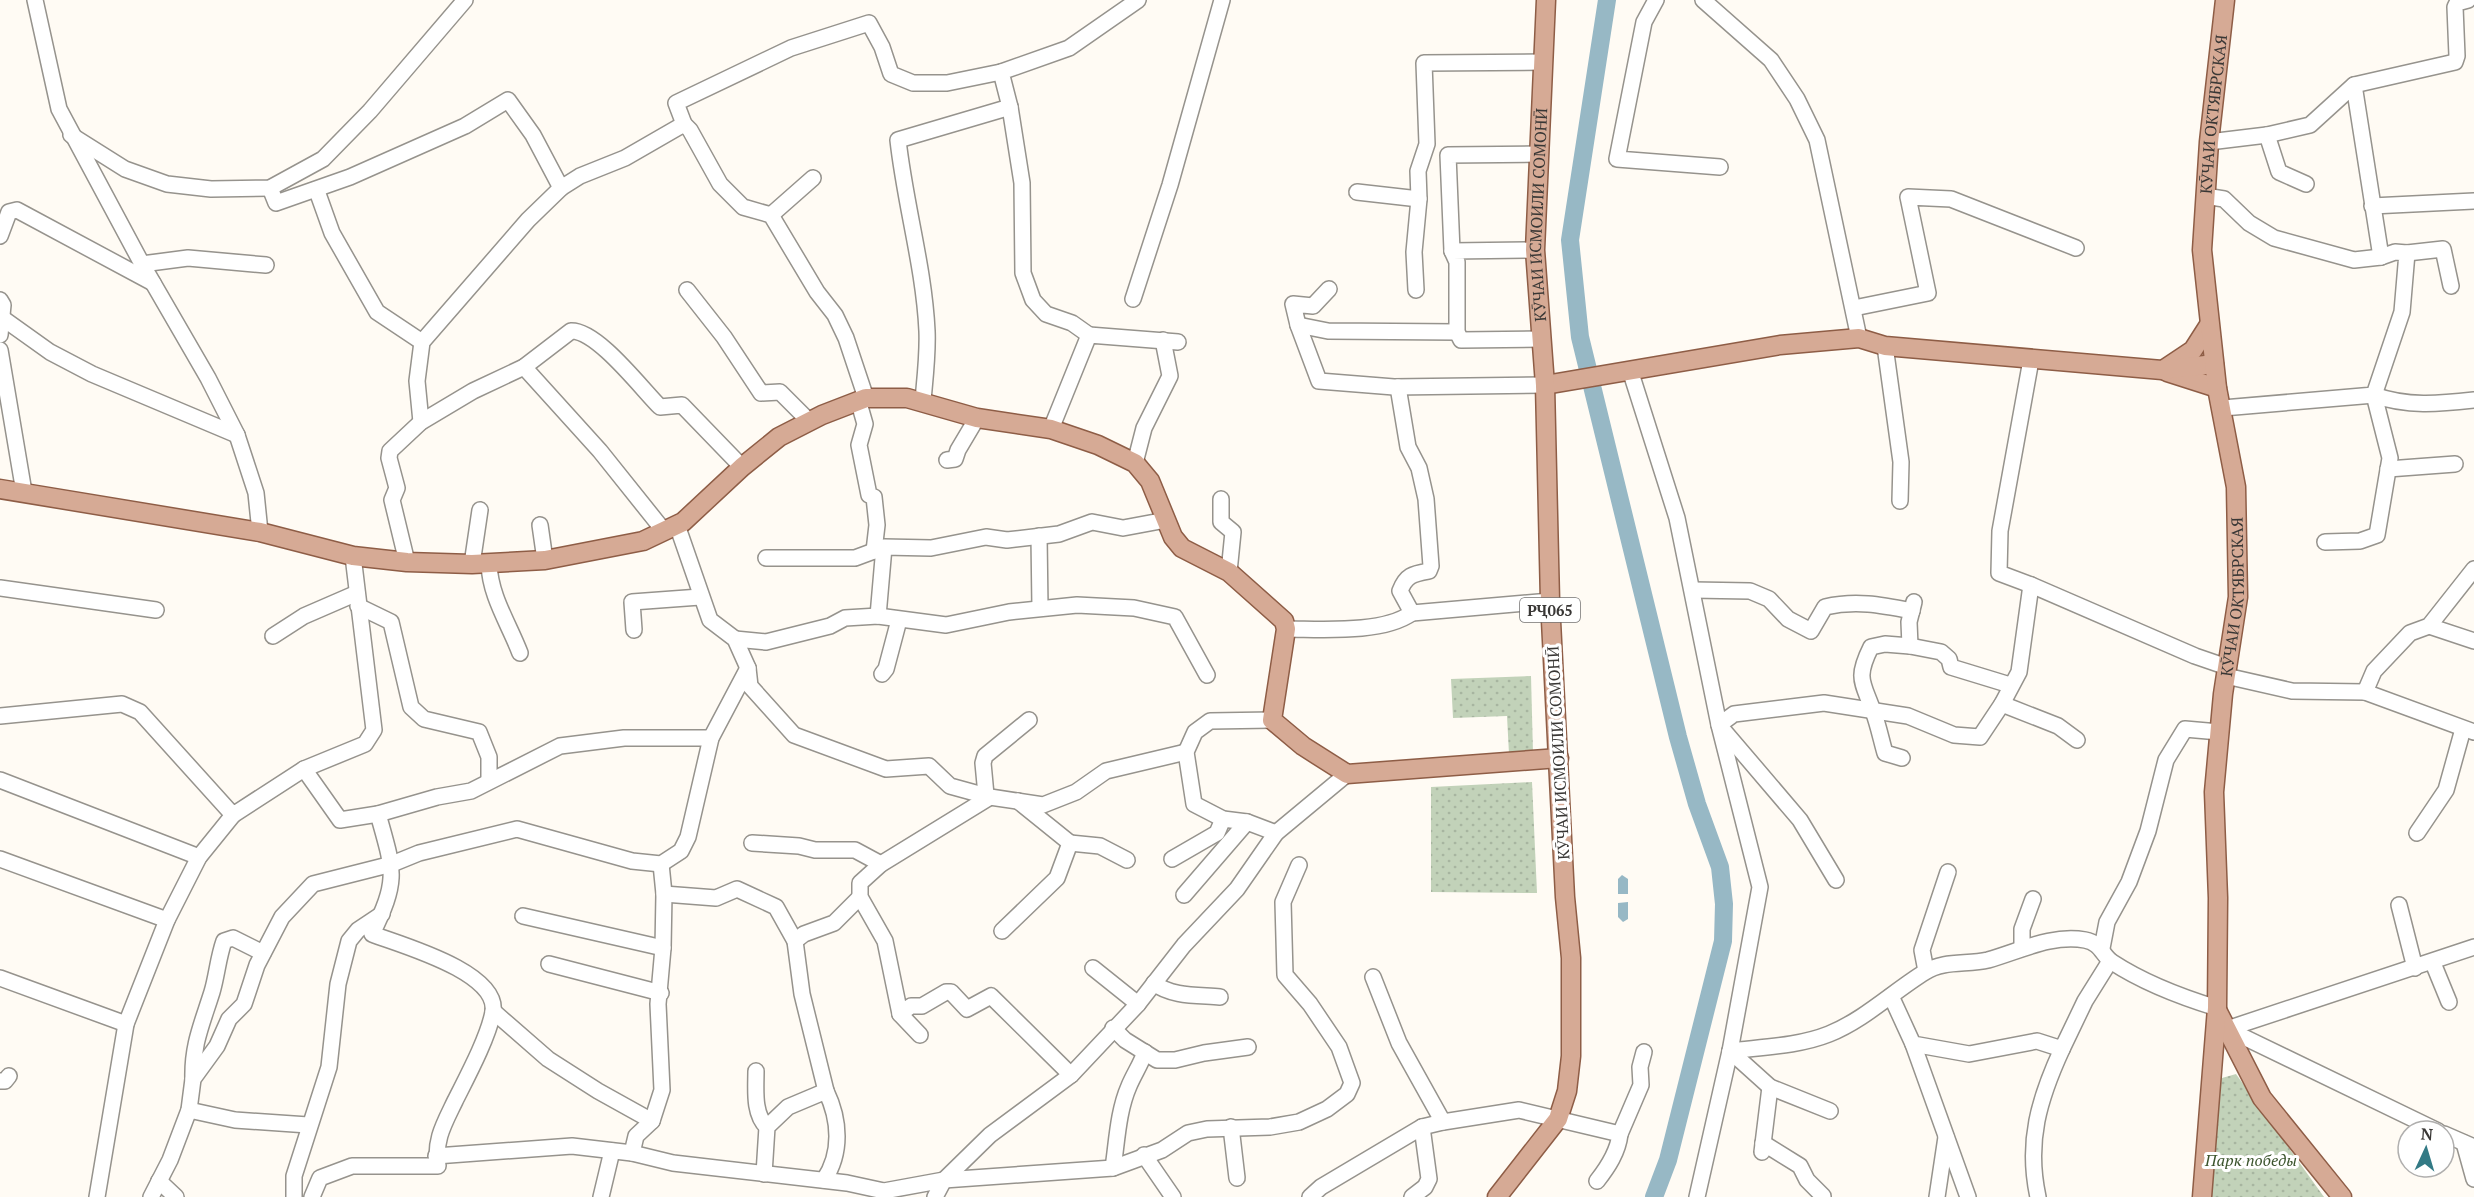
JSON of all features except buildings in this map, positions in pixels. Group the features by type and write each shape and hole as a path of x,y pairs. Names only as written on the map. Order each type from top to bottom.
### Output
{"main road":[{"name":"КӮЧАИ ИСМОИЛИ СОМОНӢ","path":"1497,1197 1557,1119 1567,1091 1571,1056 1571,958 1565,897 1550,601 1550,385 1541,339 1535,250 1546,0"},
{"name":"КӮЧАИ ОКТЯБРСКАЯ","path":"2202,1197 2217,1008 2218,898 2214,792 2226,671 2238,597 2236,488 2223,408 2217,388 2202,250 2209,142 2225,0"},
{"path":"2162,370 2193,350 2209,325"},
{"path":"1550,385 1780,345 1859,338 1885,346 2162,370 2214,364"},
{"path":"2162,370 2217,388"},
{"path":"0,489 260,532 353,556 407,562 480,564 545,560 630,544 671,528 779,437 822,415 862,400 893,397 923,400 977,418 1051,429 1098,445 1135,463 1150,481 1173,537 1182,548 1229,572 1284,621 1286,628 1272,720 1303,746 1347,774 1559,759"},
{"path":"2217,1008 2262,1098 2342,1197"}],"street":[{"path":"35,0 59,110 142,264 208,378 237,435 256,493 260,532"},
{"path":"71,135 125,169 167,184 211,189 270,188 323,159 370,111 465,0"},
{"path":"878,616 878,545 874,497 869,495 859,445 865,424 862,400 846,338 835,315 817,292 771,215 743,207 720,184 690,130 684,124 676,103 791,48 869,23 882,47 891,74 913,83 947,83 1001,72 1069,48 1138,0"},
{"path":"1133,299 1170,185 1222,0"},
{"path":"1656,0 1644,22 1617,159 1720,167"},
{"path":"1703,0 1771,60 1797,99 1817,140 1859,338"},
{"path":"2209,142 2267,135 2310,125 2354,85 2455,62 2457,56 2455,7 2457,3 2468,0"},
{"path":"1416,290 1414,252 1419,199 1418,171 1427,144 1424,63 1544,62"},
{"path":"1001,72 1010,107 1022,183 1023,273 1032,300 1046,314 1071,323 1089,335 1171,341 1170,376 1144,428 1135,463"},
{"path":"2354,85 2381,257"},
{"path":"270,188 276,203 317,191 465,126 508,99 533,135 561,188"},
{"path":"923,400 927,333 921,277 904,193 898,140 1010,107"},
{"path":"421,422 417,381 422,342 528,220 561,188 580,176 626,158 684,124"},
{"path":"2267,135 2279,172 2306,184"},
{"path":"1538,154 1448,155 1452,251 1457,262 1457,332 1461,340 1541,339"},
{"path":"771,215 813,178"},
{"path":"317,191 332,234 376,312 422,342"},
{"path":"1358,192 1419,199"},
{"path":"2205,196 2224,200 2249,224 2274,238 2354,260 2381,257 2395,252 2443,249 2451,286"},
{"path":"1854,308 1928,293 1908,197 1951,199 2076,248"},
{"path":"2372,206 2474,201"},
{"path":"0,236 9,212 17,210 155,284"},
{"path":"1452,251 1535,250"},
{"path":"2325,542 2360,541 2377,535 2390,458 2374,395 2402,312 2407,253"},
{"path":"142,264 188,258 266,265"},
{"path":"1329,289 1313,306 1293,304 1298,325 1319,381 1398,387 1550,385"},
{"path":"687,290 724,337 761,393 780,392 810,422"},
{"path":"0,300 3,305 0,334"},
{"path":"1,317 50,352 92,374 237,435"},
{"path":"1298,325 1328,331 1457,332"},
{"path":"407,562 392,500 397,488 389,458 390,451 421,422 473,391 525,367 571,331 580,330 608,352 660,407 681,405 742,467"},
{"path":"1051,429 1089,335"},
{"path":"1885,346 1900,462 1900,501"},
{"path":"0,350 24,492"},
{"path":"2031,360 2000,531 1999,573 2226,671 2292,691 2365,693 2468,731 2446,790 2417,833"},
{"path":"525,367 671,528 710,620 735,639 748,668 750,686 794,735 886,769 929,766 950,786 988,796 1043,805 1076,792 1106,771 1186,752"},
{"path":"1630,370 1677,518 1719,725 1760,887 1730,1051 1697,1197"},
{"path":"1398,387 1408,447 1419,468 1430,528 1429,571 1411,574 1404,580 1400,591 1412,613"},
{"path":"2223,408 2374,395 2395,402 2435,405 2474,400"},
{"path":"947,460 956,459 958,450 977,418"},
{"path":"2388,469 2456,464"},
{"path":"1221,499 1221,522 1233,532 1229,572"},
{"path":"480,510 480,564 489,579 520,654"},
{"path":"766,558 855,558 878,545 931,548 986,537 1007,540 1059,534 1092,522 1123,528 1166,520"},
{"path":"540,525 545,560"},
{"path":"1039,536 1040,609"},
{"path":"97,1197 126,1024 166,920 199,857 234,815 304,769 365,744 374,730 353,556"},
{"path":"2365,693 2374,671 2410,633 2428,626 2474,569"},
{"path":"1719,725 1734,714 1824,703 1908,716 1954,735 1980,737 2002,704 2010,685 2019,672 2031,585"},
{"path":"0,588 156,610"},
{"path":"1693,590 1750,591 1769,599 1788,619 1811,631 1825,607 1848,602 1913,606 1910,646"},
{"path":"634,630 632,602 700,597"},
{"path":"273,636 304,616 358,599"},
{"path":"358,599 391,622 411,707 424,719 479,732 489,757 489,781"},
{"path":"1286,628 1377,625 1412,613 1550,601"},
{"path":"735,639 766,642 830,626 845,618 878,616 946,625 1009,612 1077,605 1134,608 1175,617 1207,675"},
{"path":"882,674 886,669 899,620"},
{"path":"2428,626 2474,640"},
{"path":"1902,758 1885,753 1873,710 1861,686 1864,660 1871,647 1886,644 1941,652 1949,659 1952,667 2010,685"},
{"path":"193,1079 217,1046 229,1019 244,1004 263,953 282,916 313,884 392,864 419,853 517,829 632,861 661,864 681,851 688,837 711,738 748,668"},
{"path":"0,716 122,704 131,706 140,712 234,815"},
{"path":"2002,704 2058,726 2077,740"},
{"path":"988,796 983,763 985,756 1029,720"},
{"path":"1272,720 1210,721 1195,732 1186,752 1194,804 1222,819 1247,822 1276,833"},
{"path":"1719,725 1800,820 1836,880"},
{"path":"2037,1197 2034,1144 2037,1113 2043,1092 2106,955 2107,922 2129,882 2148,831 2166,760 2185,729 2219,732"},
{"path":"304,769 340,820 378,814 437,797 471,791 560,746 624,738 711,738"},
{"path":"935,1197 944,1180 990,1135 1071,1075 1138,1004 1184,945 1238,889 1276,833 1347,774"},
{"path":"0,780 199,857"},
{"path":"920,1035 900,1014 885,941 860,897 860,883 881,864 988,796"},
{"path":"1016,799 1070,843 1100,846 1127,860"},
{"path":"312,1197 320,1178 352,1166 438,1166 437,1136 472,1066 493,1011 491,996 480,982 453,965 372,934 391,893 392,864 378,814"},
{"path":"1172,859 1217,833 1222,819"},
{"path":"1184,895 1247,822"},
{"path":"752,843 799,846 815,850 855,850 881,864"},
{"path":"1002,931 1057,878 1070,843"},
{"path":"0,859 166,920"},
{"path":"632,1153 636,1136 652,1121 662,1090 658,1004 661,993 663,948 664,894 661,864"},
{"path":"436,1156 572,1146 632,1153 673,1162 824,1180 883,1194 944,1180 1113,1168 1162,1150 1188,1133 1232,1127 1270,1127 1299,1122 1327,1109 1347,1094 1352,1083 1339,1047 1310,1004 1284,975 1283,902 1299,865"},
{"path":"1926,971 1922,950 1948,872"},
{"path":"664,894 716,898 737,889 776,907 795,941 801,994 826,1091 834,1108 838,1145 824,1180"},
{"path":"795,941 804,934 834,923 860,897"},
{"path":"2022,948 2022,929 2033,899"},
{"path":"2398,905 2415,968"},
{"path":"294,1197 294,1176 308,1125 329,1067 338,984 349,941 358,930 382,914"},
{"path":"523,916 663,948"},
{"path":"151,1197 189,1110 195,1039 213,989 224,941 233,938 263,953"},
{"path":"1730,1051 1791,1043 1830,1034 1926,971 1943,965 1986,960 2022,948 2062,939 2087,940 2106,955 2177,996 2217,1008"},
{"path":"2227,1029 2433,963 2474,947"},
{"path":"2433,963 2449,1002"},
{"path":"549,964 661,993"},
{"path":"1093,968 1138,1004"},
{"path":"1373,977 1399,1043 1443,1122"},
{"path":"0,978 126,1024"},
{"path":"1154,983 1161,988 1185,994 1220,997"},
{"path":"900,1014 911,1006 922,1006 946,992 951,993 966,1009 991,996 1071,1075"},
{"path":"1891,996 1913,1044 1968,1197"},
{"path":"493,1011 548,1059 598,1091 652,1121"},
{"path":"1113,1028 1157,1060 1175,1060 1204,1053 1248,1047"},
{"path":"2227,1029 2413,1119"},
{"path":"1913,1044 1969,1054 2037,1041 2062,1049"},
{"path":"1730,1051 1770,1087 1830,1111"},
{"path":"1113,1168 1126,1096 1145,1052"},
{"path":"1597,1181 1608,1167 1619,1144 1620,1134 1641,1086 1644,1052"},
{"path":"756,1071 757,1106 762,1122 767,1127"},
{"path":"1770,1087 1762,1148 1800,1166 1807,1180 1823,1196"},
{"path":"764,1173 767,1127 788,1107 826,1091"},
{"path":"189,1110 235,1120 308,1125"},
{"path":"1310,1197 1321,1187 1422,1128 1443,1122 1519,1110 1620,1134"},
{"path":"1232,1127 1238,1178"},
{"path":"1412,1197 1425,1187 1429,1179 1422,1128"},
{"path":"1937,1197 1946,1137"},
{"path":"2469,1145 2474,1179"},
{"path":"601,1197 612,1151"},
{"path":"1144,1155 1173,1197"},
{"path":"159,1181 176,1197"}],"green space":[{"path":"1531,676 1533,753 1509,754 1507,716 1453,718 1451,679"},
{"path":"1532,782 1537,893 1431,892 1431,787"},
{"name":"Парк победы","path":"2236,1074 2324,1197 2211,1197 2215,1080"}],"water":[{"path":"1622,875 1628,879 1628,894 1618,894 1618,879"},
{"path":"1628,902 1628,919 1623,922 1618,917 1618,903"}],"waterway":[{"path":"1607,0 1570,240 1580,337 1678,737 1697,804 1720,867 1724,904 1723,941 1668,1160 1654,1197"}]}
